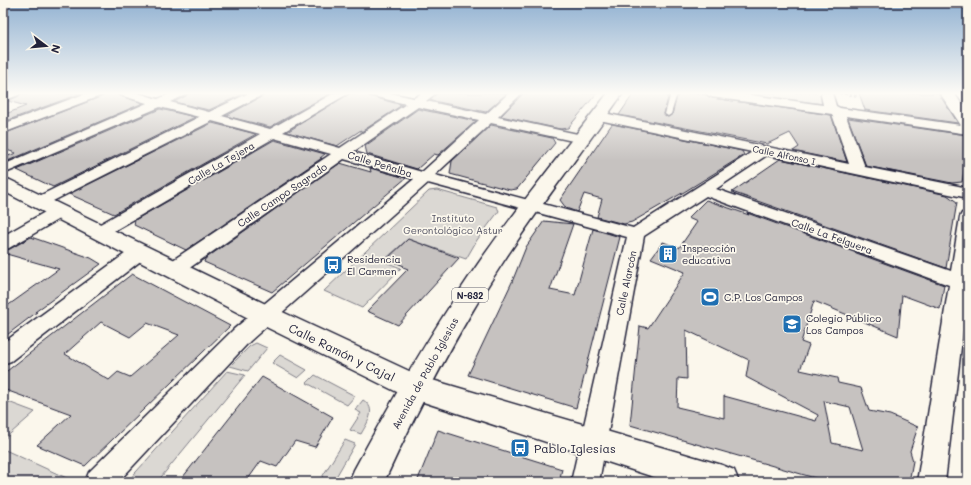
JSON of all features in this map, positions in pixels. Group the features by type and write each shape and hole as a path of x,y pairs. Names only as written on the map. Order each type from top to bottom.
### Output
{"main road":[{"name":"Avenida de Pablo Iglesias","path":"366,482 415,387 462,306 531,207 599,116"},
{"name":"Calle Ramón y Cajal","path":"3,184 265,315 415,387 722,482"}],"street":[{"path":"3,129 38,116"},
{"path":"3,170 129,116"},
{"path":"39,202 212,116"},
{"name":"Calle Peñalba","path":"212,116 343,153 354,158 531,207 636,234"},
{"name":"Calle La Tejera","path":"99,232 303,116"},
{"name":"Calle Campo Sagrado","path":"174,269 398,116"},
{"path":"473,116 582,139"},
{"path":"99,482 242,335 424,177 492,116"},
{"name":"Calle Alfonso I","path":"599,116 968,193"},
{"path":"839,116 859,170"},
{"path":"869,116 968,130"},
{"path":"636,234 764,151"},
{"name":"Calle La Felguera","path":"704,190 959,281"},
{"path":"3,244 58,212"},
{"path":"931,482 962,309 959,281 968,217"},
{"name":"Calle Alarcón","path":"585,482 636,234"},
{"path":"3,355 140,252"}],"green space":[{"name":"Instituto Gerontológico Astur","path":"437,190 497,207 499,211 477,240 466,259 408,239 383,261 401,268 362,308 324,291 429,191"},
{"path":"256,343 267,348 248,371 230,366 250,346"},
{"path":"280,355 307,370 298,378 272,363"},
{"path":"227,371 245,375 157,482 127,482"},
{"path":"315,375 355,396 347,405 307,383"},
{"path":"3,400 35,412 3,440"},
{"path":"363,400 370,408 371,412 361,434 350,430 361,413 355,410"},
{"path":"345,440 355,444 333,482 319,482"},
{"path":"3,449 71,480 69,482 3,482"}],"building":[{"path":"3,116 20,116 3,122"},
{"path":"51,116 114,116 3,163 3,158 16,153 3,149 3,134"},
{"path":"144,116 189,116 195,117 53,187 17,170"},
{"path":"227,116 290,116 270,127"},
{"path":"313,116 386,116 337,146 287,132"},
{"path":"408,116 450,116 476,121 438,155 434,154 417,169 367,154 365,146"},
{"path":"501,116 578,116 568,128 560,129"},
{"path":"622,116 666,116 667,117 669,116 831,116 847,162 793,151 799,147 790,133 767,144"},
{"path":"905,116 953,116 958,123"},
{"path":"848,118 966,135 968,138 968,149 962,182 952,183 866,166"},
{"path":"212,123 256,134 114,214 69,194"},
{"path":"612,124 742,151 744,155 632,222 624,224 597,217 602,199 584,194 577,212 566,208 560,200"},
{"path":"491,125 552,138 555,143 517,189 510,190 450,174 452,161"},
{"path":"274,140 325,154 320,158 322,158 186,250 134,225 135,220"},
{"path":"780,159 947,195 957,202 946,268 732,192"},
{"path":"340,163 371,172 370,168 406,178 272,292 204,262 205,259"},
{"path":"706,200 749,215 747,213 944,285 940,309 902,295 898,336 814,301 801,342 809,345 800,370 837,378 838,383 861,388 869,411 890,415 918,427 910,451 913,461 909,482 829,482 630,425 640,326 648,328 685,272 651,258 663,242 679,248 697,222 688,218","holes":["686,330 749,360 746,377 818,415 816,421 724,396 724,418 677,407 678,378 687,379","824,401 850,407 863,450 832,443"]},
{"path":"544,221 573,224 550,290 575,295 593,229 620,237 576,408 468,375 512,282 526,247"},
{"path":"31,237 91,258 101,264 35,312 37,312 3,338 3,309 59,269 3,253 3,251 10,249"},
{"name":"Instituto Gerontológico Astur","path":"408,239 459,258 398,325 367,311 408,269 387,259"},
{"path":"132,274 230,326 85,466 37,445 71,414 3,389 3,374","holes":["101,322 130,337 147,323 179,335 130,377 118,372 109,380 65,354"]},
{"path":"262,377 333,417 315,447 295,441 277,467 261,461 246,482 179,482"},
{"path":"438,430 562,469 559,482 417,482"}],"place":[{"name":"Inspección educativa","path":"668,254"},
{"name":"Residencia El Carmen","path":"333,265"},
{"name":"C.P. Los Campos","path":"710,297"},
{"name":"Colegio Público Los Campos","path":"792,324"},
{"name":"Pablo Iglesias","path":"520,448"}]}
